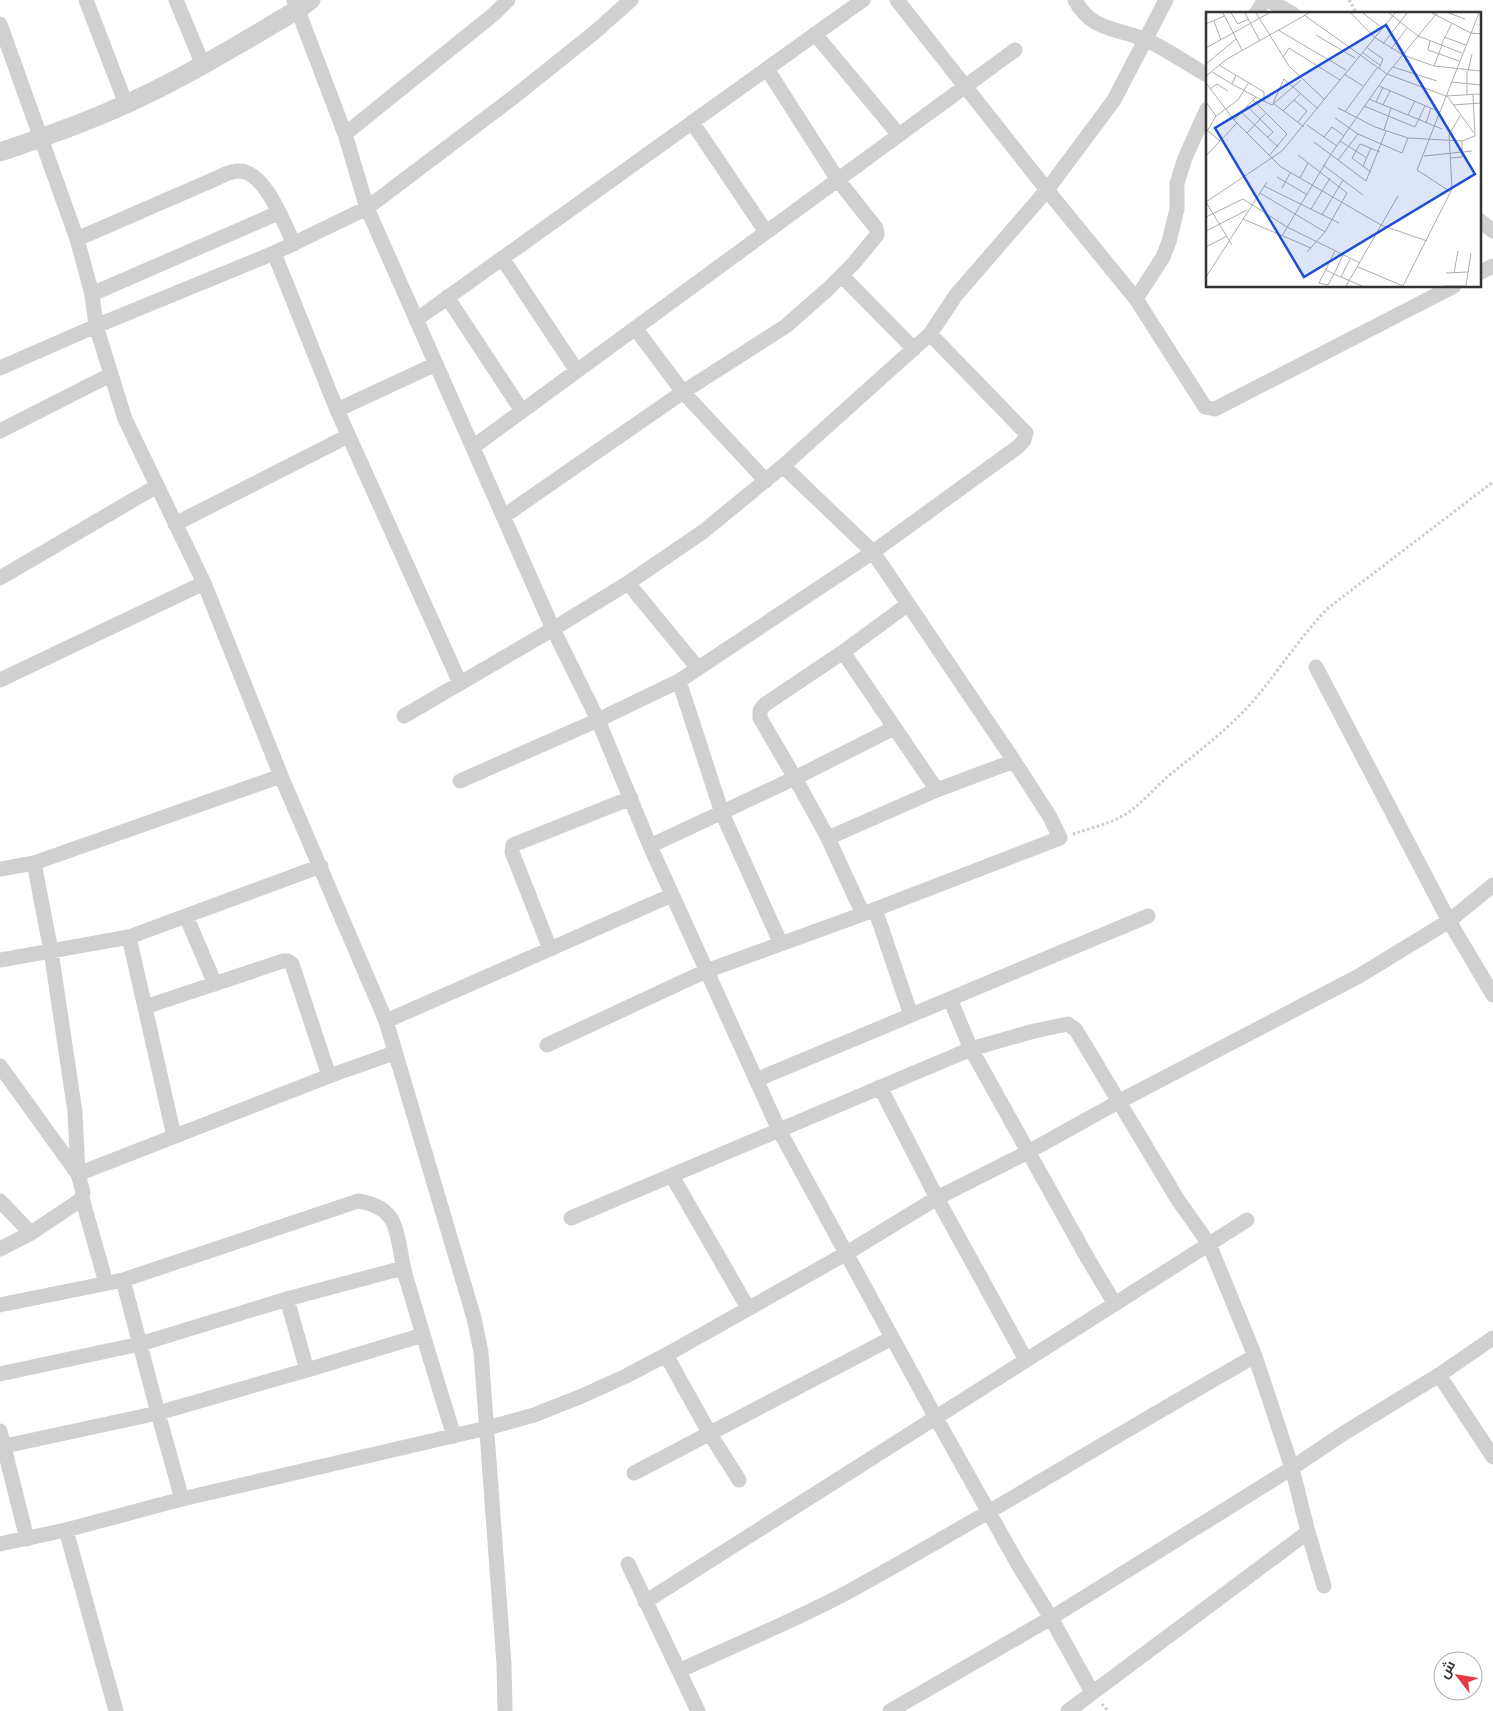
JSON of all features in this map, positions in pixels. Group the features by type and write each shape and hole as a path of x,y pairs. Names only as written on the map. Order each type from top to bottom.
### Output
{"street":[{"path":"86,0 126,104"},
{"path":"176,0 203,64"},
{"path":"345,134 494,14 508,0"},
{"path":"0,368 96,326 274,253 367,208 515,96 595,32 631,0"},
{"path":"416,320 863,0"},
{"path":"897,0 1136,299 1205,407 1215,409 1450,288"},
{"path":"1074,0 1088,18 1100,26 1146,40 1206,74"},
{"path":"404,716 628,583 704,531 766,481 930,334 956,295 1076,154 1114,100 1166,0"},
{"path":"1257,12 1264,0"},
{"path":"1268,0 1289,12"},
{"path":"0,152 42,138 126,104 203,64 300,3 345,134 367,208 553,629 598,720 672,896 779,1130 936,1418 1092,1692"},
{"path":"2,33 42,138 76,239 92,294 96,326 125,419 204,583 281,776 386,1021 474,1318 481,1352 504,1664 505,1711"},
{"path":"815,34 899,135"},
{"path":"473,447 1015,50"},
{"path":"504,516 683,392 786,326 842,276 877,235 876,228 838,180 767,69"},
{"path":"1136,299 1163,256 1169,242 1177,209 1177,183 1185,158 1206,111"},
{"path":"692,122 766,232"},
{"path":"76,239 215,179 238,171 248,173 260,180 294,244"},
{"path":"92,294 278,213"},
{"path":"1480,221 1493,231"},
{"path":"274,253 348,436 460,683"},
{"path":"502,258 577,371"},
{"path":"1480,273 1493,266"},
{"path":"842,276 914,349"},
{"path":"448,298 522,411"},
{"path":"635,328 683,392 766,481"},
{"path":"460,781 598,720 679,681 697,667 872,552 1019,446 1026,437 1026,433 930,334"},
{"path":"337,410 436,364"},
{"path":"0,431 110,375"},
{"path":"175,524 348,436"},
{"path":"547,1044 706,971 869,912 1060,838 1050,817 1014,761 872,552 783,466"},
{"path":"0,578 156,486"},
{"path":"1,677 204,583"},
{"path":"628,583 697,667"},
{"path":"907,605 843,652 764,705 760,711 760,718 796,778 869,912 911,1015"},
{"path":"843,652 937,790"},
{"path":"1316,667 1449,921 1493,995"},
{"path":"679,681 722,813 781,944"},
{"path":"650,846 796,778 894,728"},
{"path":"828,838 937,790 1014,761"},
{"path":"0,869 34,863 281,776"},
{"path":"550,949 512,852 513,845 631,798"},
{"path":"34,863 51,951 75,1112 78,1174 83,1192 82,1198 106,1283"},
{"path":"0,960 130,937 321,866"},
{"path":"0,1544 66,1530 182,1499 487,1428 534,1415 574,1399 626,1376 666,1355 847,1253 938,1198 1359,976 1449,921 1493,885"},
{"path":"386,1021 672,896"},
{"path":"186,916 215,984"},
{"path":"756,1080 1148,916"},
{"path":"130,937 174,1136"},
{"path":"145,1008 283,961 291,963 329,1076"},
{"path":"950,999 971,1049 1115,1304"},
{"path":"571,1218 971,1049 1034,1031 1068,1024 1076,1030 1178,1200 1209,1244 1255,1356 1292,1468 1324,1586"},
{"path":"78,1174 329,1076 394,1053"},
{"path":"0,1066 78,1174"},
{"path":"880,1087 1026,1360"},
{"path":"672,1176 748,1308"},
{"path":"0,1249 31,1233 76,1204 82,1198"},
{"path":"0,1201 31,1233"},
{"path":"0,1305 123,1280 358,1201 378,1206 393,1222 403,1268 454,1436"},
{"path":"645,1602 1247,1220"},
{"path":"0,1374 140,1344 287,1299 403,1268"},
{"path":"123,1280 182,1499"},
{"path":"287,1299 307,1370"},
{"path":"4,1446 158,1413 423,1335"},
{"path":"634,1473 892,1338"},
{"path":"890,1711 1051,1618 1439,1375 1493,1338"},
{"path":"666,1355 738,1480"},
{"path":"679,1670 855,1588 990,1512 1175,1401 1255,1356"},
{"path":"1439,1375 1493,1457"},
{"path":"0,1430 28,1539"},
{"path":"66,1530 116,1711"},
{"path":"1068,1711 1308,1532"},
{"path":"628,1564 698,1711"}],"path":[{"path":"1349,0 1355,12"},
{"path":"1060,838 1107,823 1126,814 1137,805 1234,721 1254,700 1308,629 1328,608 1493,482"}]}
